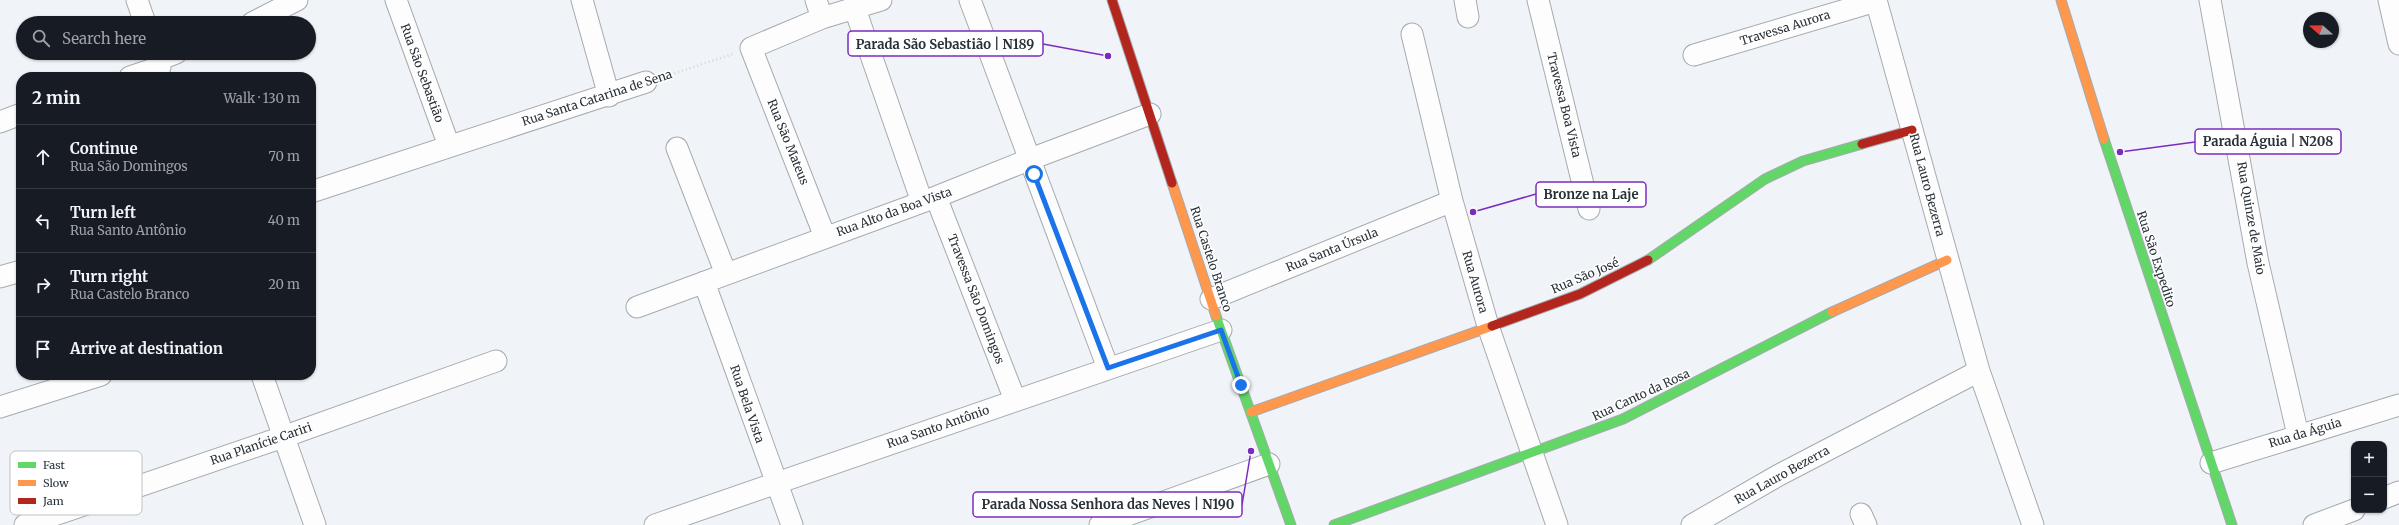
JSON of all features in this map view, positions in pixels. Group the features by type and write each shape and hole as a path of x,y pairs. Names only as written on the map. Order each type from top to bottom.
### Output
{"street":[{"path":"136,0 142,16"},
{"path":"266,16 297,0"},
{"name":"Rua São Sebastião","path":"396,0 449,146"},
{"path":"582,0 609,96"},
{"path":"751,48 819,9 855,9 881,0"},
{"path":"970,0 1028,160 1108,368"},
{"name":"Rua Castelo Branco","path":"1112,0 1221,330 1291,525"},
{"name":"Travessa Boa Vista","path":"1538,0 1589,209"},
{"name":"Travessa Aurora","path":"1694,55 1876,0"},
{"name":"Rua Lauro Bezerra","path":"1876,0 1979,371 2033,525"},
{"name":"Rua São Expedito","path":"2061,0 2128,216 2232,525"},
{"name":"Rua Quinze de Maio","path":"2210,0 2258,263 2298,435"},
{"path":"2389,0 2399,44"},
{"name":"Travessa São Domingos","path":"855,9 929,200 1015,400"},
{"name":"Rua Aurora","path":"1412,34 1452,201 1488,326 1557,525"},
{"name":"Rua São Mateus","path":"751,48 825,237"},
{"path":"141,72 162,62"},
{"name":"Rua Santa Catarina de Sena","path":"316,190 449,146 609,96 646,82"},
{"name":"Rua Alto da Boa Vista","path":"637,307 929,200 1028,160 1150,114"},
{"path":"0,122 16,116"},
{"name":"Rua São José","path":"1251,412 1580,294 1647,261 1765,179 1803,161 1912,130"},
{"path":"677,148 726,274"},
{"name":"Rua Santa Úrsula","path":"1211,299 1452,201"},
{"name":"Rua Canto da Rosa","path":"1334,525 1532,454 1624,419 1853,302 1947,260"},
{"path":"0,277 16,272"},
{"name":"Rua Bela Vista","path":"704,282 775,483 792,525"},
{"name":"Rua Santo Antônio","path":"655,525 1221,330"},
{"name":"Rua Planície Cariri","path":"142,485 283,437 496,361"},
{"name":"Rua Lauro Bezerra","path":"1692,525 1779,475 1979,371"},
{"path":"0,407 85,380"},
{"path":"264,380 316,525"},
{"name":"Rua da Águia","path":"2211,463 2399,405"},
{"path":"1100,525 1269,464"},
{"path":"2387,497 2399,492"},
{"path":"2314,525 2351,511"},
{"name":"Rua Planície Cariri","path":"25,525 54,515"}],"path":[{"name":"Rua Santa Catarina de Sena","path":"646,82 751,48"}],"traffic: fast":[{"path":"2104,139 2232,525"},
{"path":"1648,260 1765,179 1803,161 1862,144"},
{"path":"1334,525 1623,419 1832,312"},
{"path":"1216,316 1291,525"}],"traffic: slow":[{"path":"2061,0 2104,139"},
{"path":"1172,183 1216,316"},
{"path":"1832,312 1947,260"},
{"path":"1251,412 1492,326"}],"traffic: jam":[{"path":"1112,0 1172,183"},
{"path":"1862,144 1912,130"},
{"path":"1492,326 1580,294 1648,260"}],"place":[{"name":"Parada São Sebastião | N189","path":"1108,56"},
{"name":"Parada Águia | N208","path":"2120,152"},
{"name":"Bronze na Laje","path":"1473,212"},
{"name":"Parada Nossa Senhora das Neves | N190","path":"1251,451"}],"route":[{"path":"1034,174 1108,368 1221,330 1241,385"}]}
